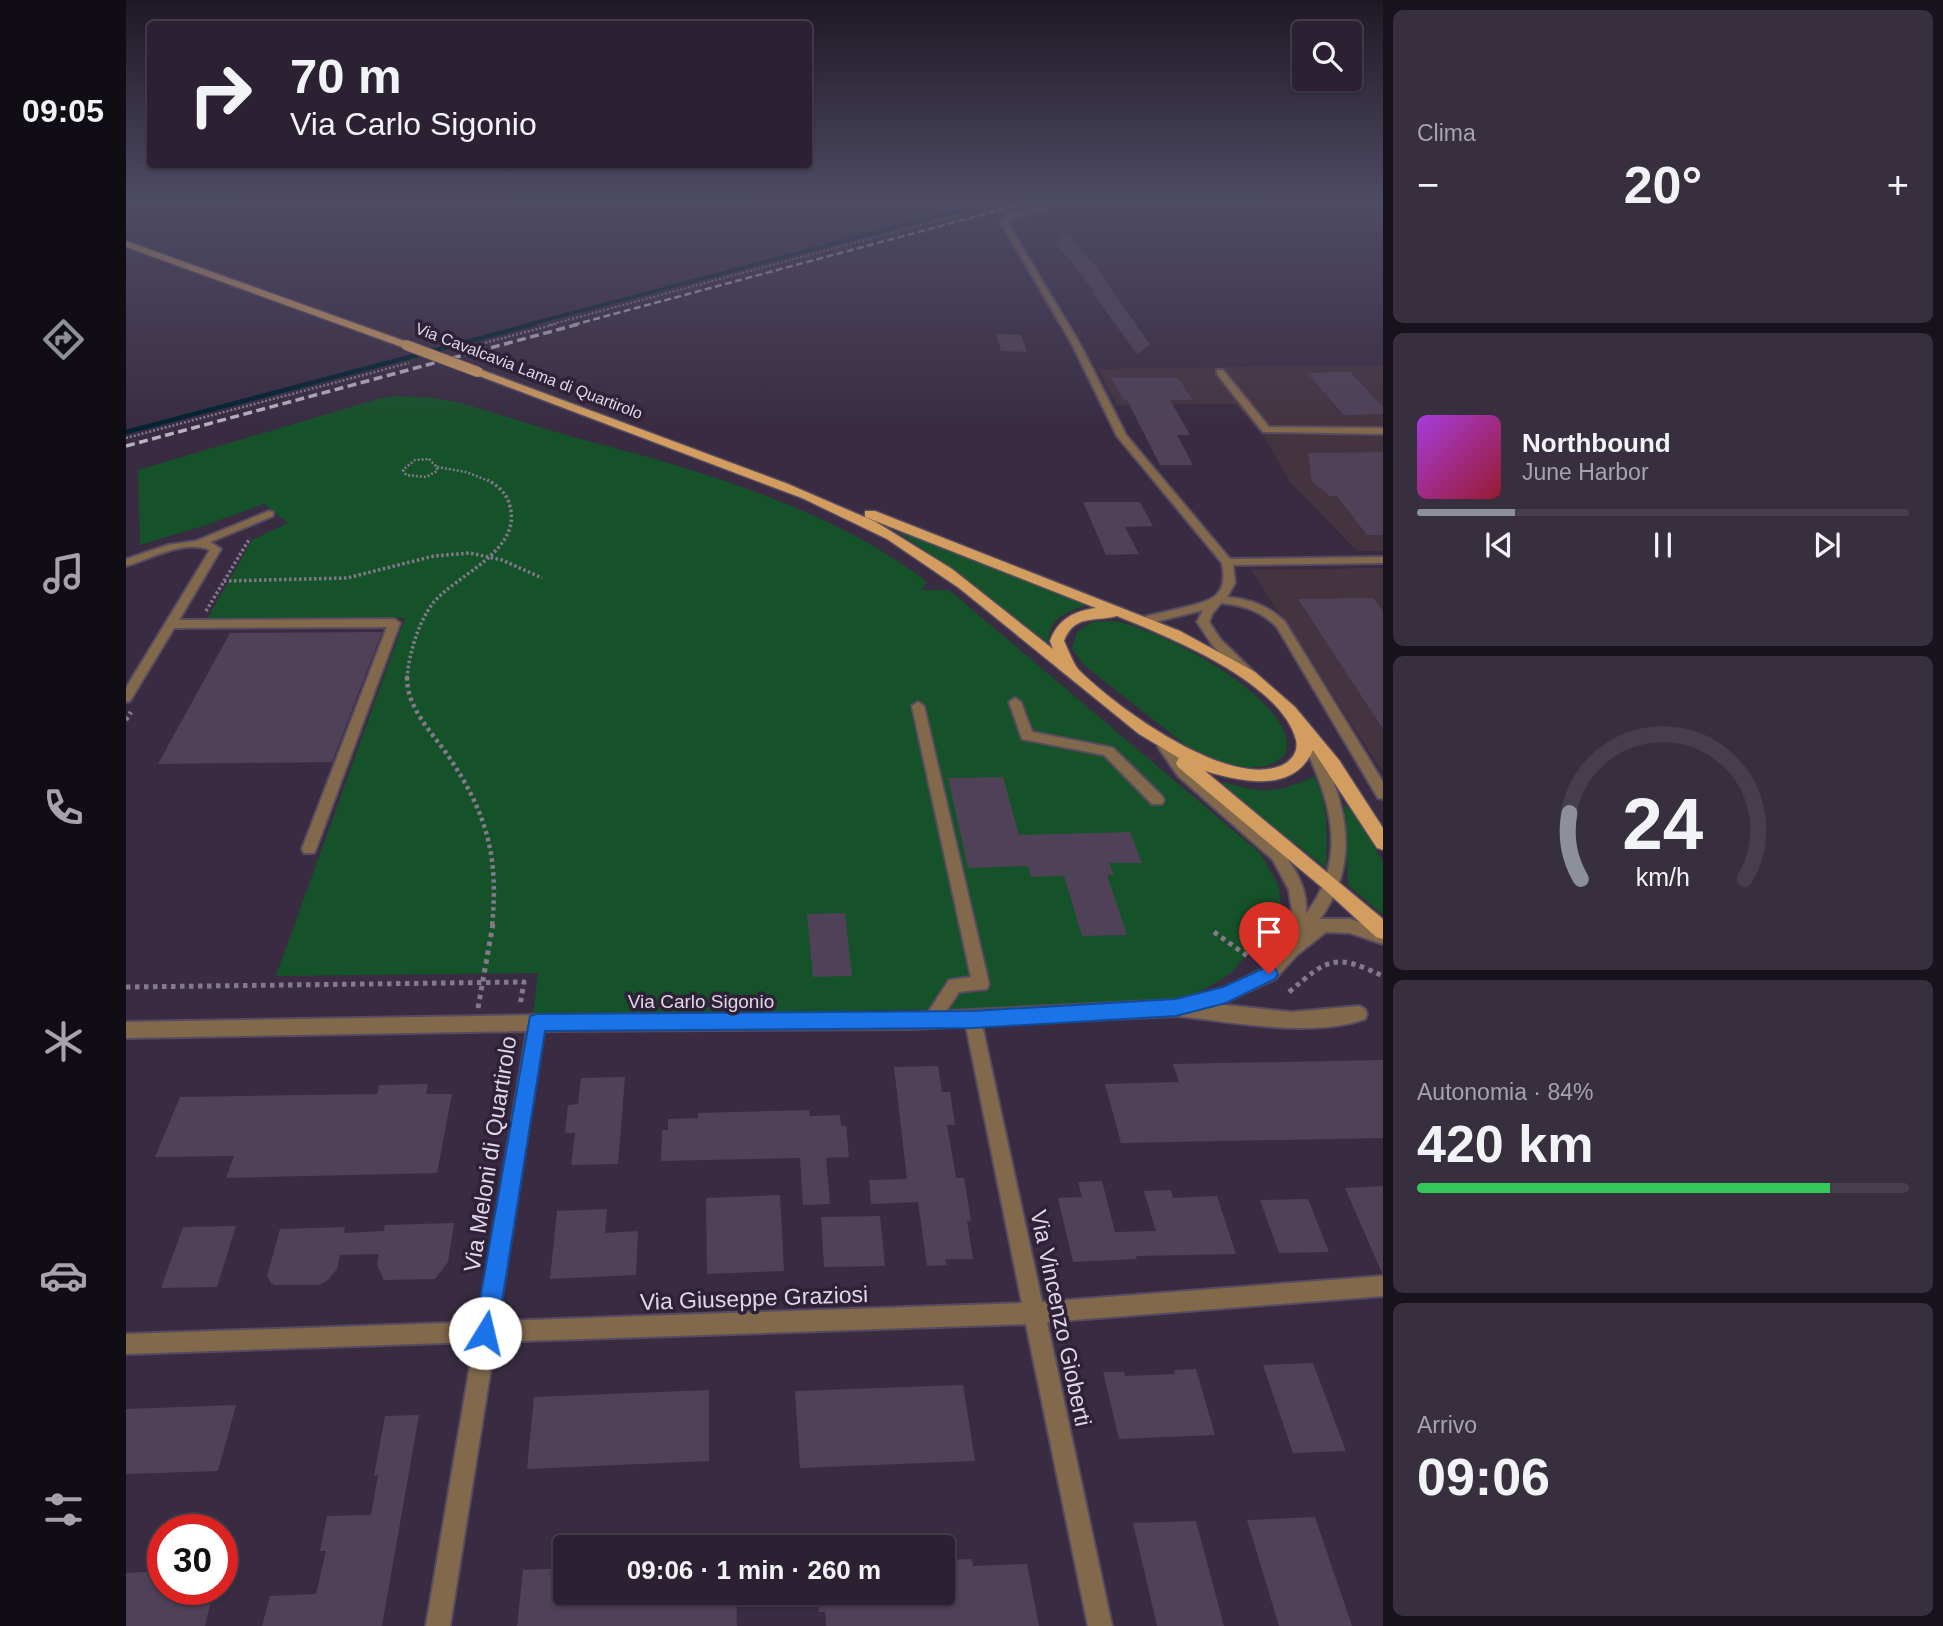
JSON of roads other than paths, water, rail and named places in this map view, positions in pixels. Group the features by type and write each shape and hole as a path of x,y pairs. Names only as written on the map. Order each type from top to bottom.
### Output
{"main road":[{"name":"Via Cavalcavia Lama di Quartirolo","path":"214,276 406,345 846,512 892,536 932,562 1150,733 1188,757 1225,773 1262,776 1292,769 1304,753 1305,741 1299,721 1256,681 1203,648 895,523 809,492 760,478"},
{"name":"Via Cavalcavia Lama di Quartirolo","path":"1078,675 1057,646 1064,626 1074,618 1091,613 1116,614 1139,620"},
{"path":"1299,721 1332,759 1383,843"},
{"path":"1150,733 1383,931"}],"street":[{"path":"1036,276 1076,344 1122,436 1227,562 1230,581 1218,602 1205,615 1203,622 1217,643 1256,681"},
{"path":"1220,372 1266,430 1383,431"},
{"path":"126,563 200,543 269,514"},
{"path":"126,698 214,555 216,549 200,543"},
{"path":"1227,562 1383,560"},
{"path":"1139,620 1237,600 1260,608 1281,625 1383,794"},
{"path":"172,624 394,623 309,849"},
{"path":"1015,702 1027,736 1108,751 1157,800"},
{"path":"918,706 981,984 955,985 932,1020"},
{"path":"1291,950 1332,885 1338,841 1335,802 1326,776 1299,721"},
{"path":"1166,747 1183,772 1278,856 1289,872 1301,902 1300,922 1291,950"},
{"path":"1291,950 1313,930 1328,924 1350,926 1383,937"},
{"name":"Via Carlo Sigonio","path":"126,1030 527,1023 973,1020 1176,1008 1226,995 1269,974 1291,950"},
{"path":"1176,1008 1274,1020 1340,1018 1359,1014"},
{"name":"Via Vincenzo Gioberti","path":"973,1020 1100,1626"},
{"name":"Via Meloni di Quartirolo","path":"438,1626 485,1333 527,1023"},
{"name":"Via Giuseppe Graziosi","path":"126,1344 1036,1313 1383,1286"}],"waterway":[{"path":"527,325 712,276"},
{"path":"126,432 534,324"}],"railway":[{"path":"573,325 755,276"},
{"path":"126,446 579,324"}]}
